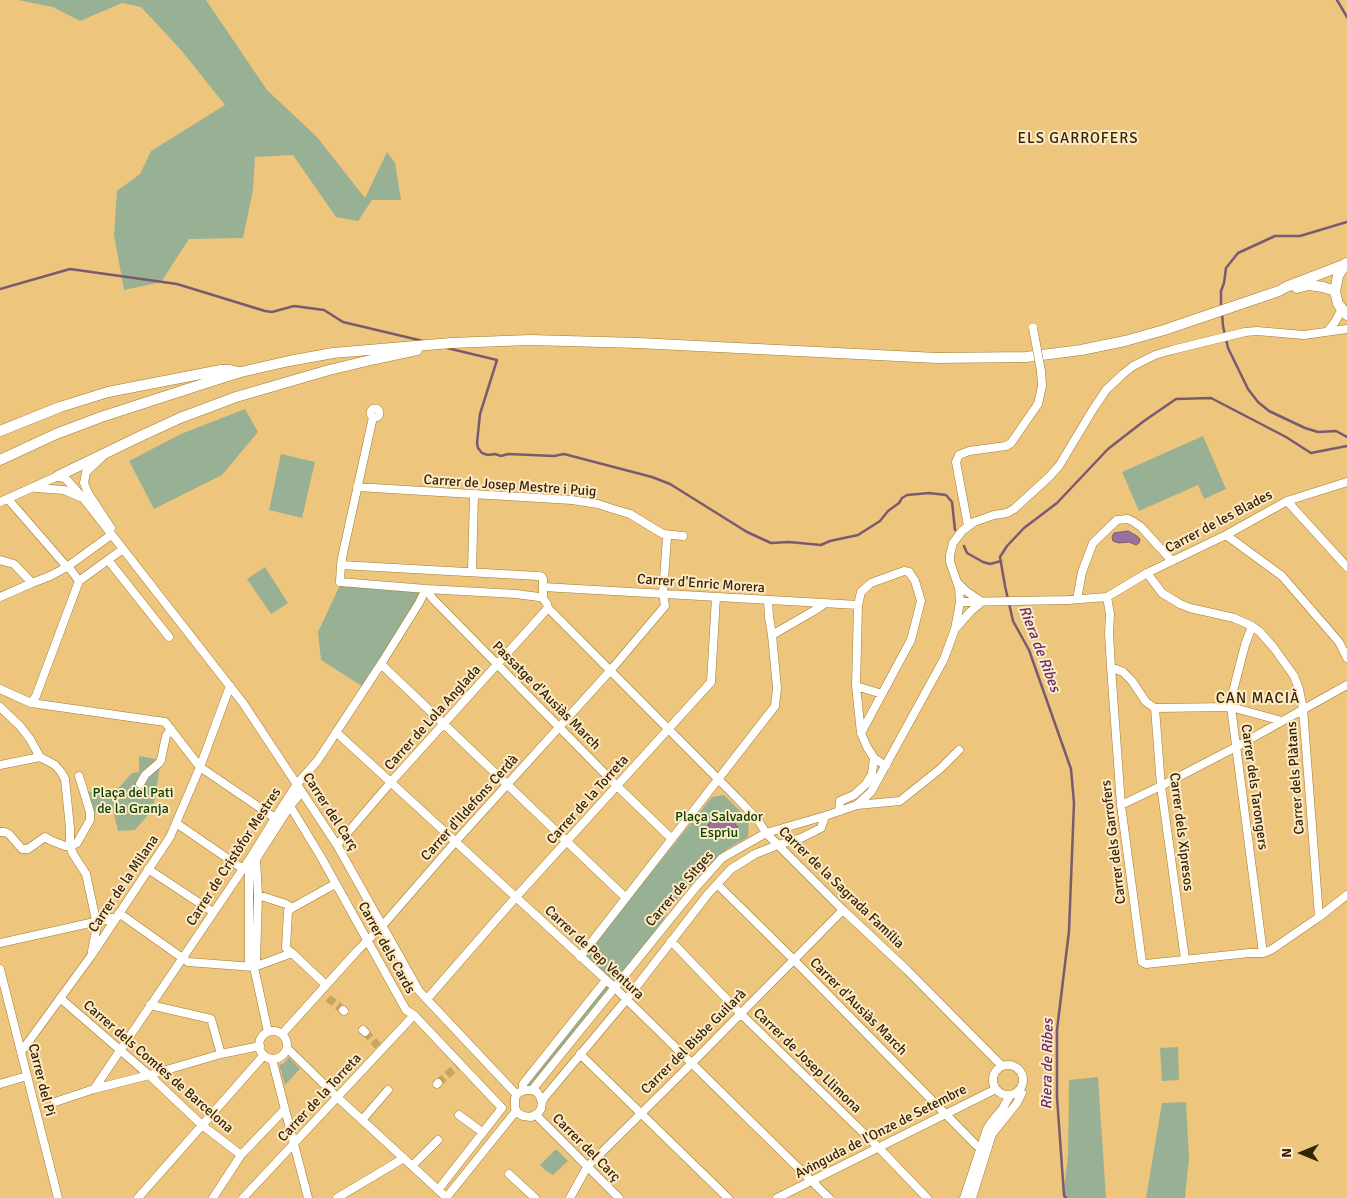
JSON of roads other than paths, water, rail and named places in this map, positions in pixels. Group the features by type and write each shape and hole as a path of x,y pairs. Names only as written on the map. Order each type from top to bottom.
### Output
{"main road":[{"path":"1344,312 1338,304 1335,290 1338,276 1346,263"},
{"path":"1279,292 1286,287 1346,263"},
{"path":"0,460 56,434 101,417 241,372 311,357 429,344 530,340 589,341 937,358 1035,356 1081,350 1126,341 1204,318 1279,292 1309,285 1335,290"},
{"path":"58,476 108,453 143,434 236,397 329,370 415,351 429,344"},
{"path":"0,431 60,407 108,392 221,370 241,372"}],"street":[{"path":"1328,331 1344,312"},
{"path":"1033,328 1042,386 1038,404 1011,443 1006,446 969,451 959,455 956,462 968,526 981,519 1007,513 1014,509 1049,477 1059,466 1106,390 1133,366 1155,355 1245,332 1316,334 1347,329"},
{"path":"341,565 542,577 542,597 340,582 341,565 343,553 373,417"},
{"name":"Carrer del Carç","path":"108,453 86,472 84,483 120,546"},
{"path":"0,502 58,476"},
{"name":"Carrer del Carç","path":"58,476 66,479 84,499 230,686 338,845 419,991 520,1093"},
{"name":"Carrer de les Blades","path":"1107,597 1147,573 1226,535 1286,501 1347,482"},
{"path":"34,487 64,490 84,499"},
{"name":"Carrer de Josep Mestre i Puig","path":"357,487 572,500 598,504 630,514 666,535 683,536"},
{"path":"472,572 474,495"},
{"path":"8,499 80,581"},
{"path":"1286,501 1347,567"},
{"path":"1078,599 1082,572 1093,543 1117,520 1128,519 1134,522 1172,561"},
{"name":"Carrer de Sitges","path":"532,1090 696,887 722,858 766,833 857,805 871,792 944,659 954,630 960,602 959,588 950,562 951,548 958,536 968,526"},
{"path":"0,597 67,567 111,535"},
{"name":"Carrer d'Ildefons Cerdà","path":"282,1034 383,925 456,841 610,671 665,606 666,535"},
{"path":"1226,535 1282,576 1339,642 1347,658"},
{"path":"31,703 36,696 80,581 108,560 120,546"},
{"path":"0,560 14,564 32,583"},
{"path":"108,560 169,637"},
{"path":"861,733 911,640 921,601 915,581 909,572 904,571 871,583 861,592 858,605 856,686 861,733 874,758 886,766"},
{"name":"Carrer dels Plàtans","path":"1147,573 1162,593 1180,604 1234,618 1252,626 1260,632 1294,676 1303,709 1319,916"},
{"path":"957,582 982,602"},
{"name":"Carrer d'Enric Morera","path":"543,587 858,605"},
{"name":"Carrer de Cristòfor Mestres","path":"94,1089 249,860 297,784 318,760 381,664 426,589"},
{"name":"Passatge d'Ausiàs March","path":"426,589 433,599 559,728 672,839"},
{"name":"Carrer de la Sagrada Família","path":"542,597 548,608 758,820 766,833 843,910 907,970 1002,1066"},
{"name":"Carrer de la Torreta","path":"427,999 516,897 711,682 716,597"},
{"path":"960,602 1065,600 1107,597"},
{"name":"Carrer dels Garrofers","path":"1107,597 1110,614 1109,633 1121,806 1142,962 1146,964 1263,952"},
{"path":"580,957 775,706 777,688 768,601"},
{"path":"954,630 982,602"},
{"path":"772,635 824,604"},
{"name":"Carrer de Lola Anglada","path":"338,845 391,782 548,608"},
{"name":"Carrer dels Tarongers","path":"1252,626 1245,645 1231,707 1263,952"},
{"path":"381,664 626,898"},
{"path":"1111,667 1123,672 1132,681 1146,702 1155,708 1231,707 1282,721"},
{"path":"1121,806 1236,747 1347,685"},
{"name":"Carrer de la Milana","path":"21,1052 91,956 170,836 200,766 230,686"},
{"path":"856,686 882,694"},
{"path":"0,689 31,703 163,721 200,766 275,818"},
{"path":"0,707 25,733 40,757 55,765 65,780 70,846 86,874 97,925 91,956"},
{"name":"Carrer dels Xipresos","path":"1155,708 1161,786 1184,959"},
{"path":"140,784 145,774 161,760 166,736 171,729"},
{"name":"Carrer de Pep Ventura","path":"336,732 615,988 829,1198"},
{"path":"857,805 900,801 940,769 959,750"},
{"path":"0,765 40,757"},
{"path":"839,811 840,801 854,795 866,784 872,774 874,758"},
{"path":"0,832 9,834 22,849 28,849 45,837 70,846 77,843 90,820 90,812 79,776"},
{"path":"254,967 256,961 258,895 256,859 290,806 302,792"},
{"name":"Carrer dels Cards","path":"290,806 321,856 406,1010 414,1015 458,1064 502,1108 438,1190"},
{"path":"606,980 523,1084 514,1102 516,1111 523,1116 531,1117 536,1115 541,1109 542,1102 580,1054 731,869 755,854 801,838 821,828 826,816"},
{"path":"176,823 243,869"},
{"path":"249,860 249,961 254,967 268,1032"},
{"path":"148,870 213,912"},
{"path":"328,998 324,988 286,948 288,911 335,884"},
{"name":"Carrer d'Ausiàs March","path":"717,884 980,1147"},
{"path":"258,895 286,904 292,908"},
{"path":"1263,952 1271,950 1347,895"},
{"name":"Carrer del Bisbe Guilarà","path":"570,1198 587,1167 843,910"},
{"path":"0,943 96,922 118,915 188,962 254,967 292,953"},
{"name":"Carrer de Josep Llimona","path":"671,941 740,1013 879,1148 927,1198"},
{"name":"Carrer del Pi","path":"0,969 58,1198"},
{"name":"Carrer dels Comtes de Barcelona","path":"60,998 149,1075 202,1125 241,1154"},
{"path":"150,1005 211,1019 221,1054"},
{"name":"Carrer de la Torreta","path":"243,1198 294,1145 380,1047 414,1015"},
{"path":"273,1031 282,1034 287,1043 287,1048 281,1056 272,1059 264,1055 260,1041 265,1034 273,1031"},
{"path":"55,1102 94,1089 221,1054 260,1046"},
{"path":"287,1048 446,1198 516,1111"},
{"path":"580,1054 728,1198"},
{"path":"138,1198 264,1055"},
{"path":"272,1059 308,1198"},
{"path":"1013,1065 1023,1077 1023,1084 1016,1093 1004,1094 996,1089 994,1084 995,1074 1002,1066 1013,1065"},
{"path":"0,1084 27,1076"},
{"name":"Avinguda de l'Onze de Setembre","path":"777,1198 996,1089"},
{"path":"362,1120 388,1090"},
{"path":"520,1093 532,1090 538,1093 542,1102"},
{"path":"972,1198 992,1134 1017,1103 1022,1092"},
{"path":"964,1198 986,1129 1003,1108 1010,1095"},
{"path":"213,1198 241,1154 284,1109"},
{"path":"459,1115 482,1132"},
{"name":"Carrer del Carç","path":"536,1115 619,1198"},
{"path":"412,1166 438,1140"},
{"path":"338,1198 404,1158"},
{"path":"510,1174 535,1198"}],"waterway":[{"path":"1337,0 1347,17"},
{"path":"1221,307 1221,291 1226,268 1238,253 1275,236 1300,236 1347,222"},
{"path":"0,289 70,269 177,284 265,311 272,312 294,306 324,310 343,322 423,341"},
{"path":"1222,312 1228,348 1248,389 1258,402 1269,411 1305,428 1318,432 1336,431 1347,437"},
{"path":"447,348 497,360 480,414 477,443 482,453 501,456 508,454 554,456 564,454 652,477 670,484 747,532 771,543 789,542 821,545 830,541 858,535 880,521 888,511 907,495 929,493 946,495 952,502 955,530"},
{"name":"Riera de Ribes","path":"1066,1198 1064,1195 1057,1097 1057,1030 1069,931 1074,803 1071,769 1029,650 1013,621 1000,557 1007,546 1024,528 1057,503 1108,449 1176,399 1211,398 1286,437 1311,453 1347,446"},
{"path":"964,546 967,553 983,562 990,564 1001,561"}],"tunnel":[{"path":"328,998 343,1010"},
{"path":"365,1032 378,1046"},
{"path":"438,1083 457,1066"}],"district":[{"name":"ELS GARROFERS","path":"1078,139"},
{"name":"CAN MACIÀ","path":"1258,699"}],"park label":[{"name":"Plaça del Pati de la Granja","path":"133,802"},
{"name":"Plaça Salvador Espriu","path":"719,826"}]}
